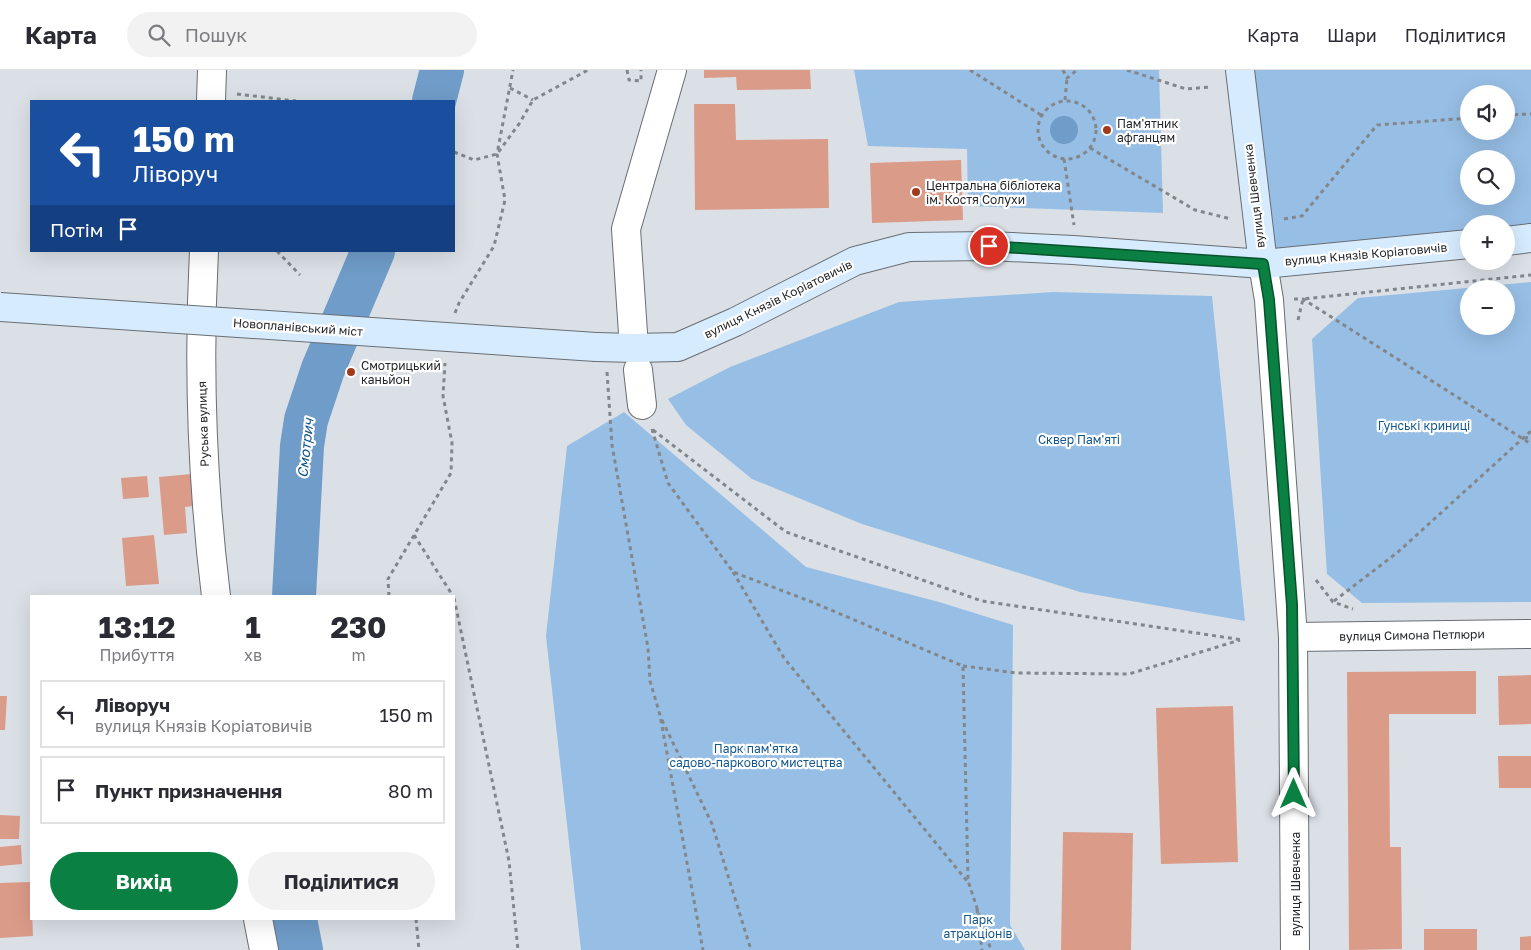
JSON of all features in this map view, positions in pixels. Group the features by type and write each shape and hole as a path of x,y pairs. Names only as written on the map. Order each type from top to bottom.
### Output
{"main road":[{"name":"вулиця Шевченка","path":"1240,70 1263,264"},
{"path":"1515,240 1531,238"},
{"name":"вулиця Князів Коріатовичів","path":"601,356 636,359 678,347 735,322 855,261 909,247 989,246 1073,250 1263,264 1460,245"},
{"name":"Новопланівський міст","path":"0,307 601,356"}],"street":[{"path":"647,417 636,359 626,229 672,70"},
{"name":"Руська вулиця","path":"204,252 202,408 210,541 216,595"},
{"name":"вулиця Шевченка","path":"1263,264 1269,300 1293,637 1295,950"},
{"name":"вулиця Симона Петлюри","path":"1293,637 1531,634"},
{"path":"258,920 264,950"}],"path":[{"path":"455,152 474,160 497,154 520,124 533,100 588,70"},
{"path":"627,70 629,80 641,81 641,70"},
{"path":"970,70 1041,115"},
{"path":"1063,70 1067,78 1065,100"},
{"path":"1067,78 1076,70"},
{"path":"1127,70 1186,89 1210,87"},
{"path":"212,87 290,100"},
{"path":"510,88 533,100"},
{"path":"1065,100 1083,105 1095,120 1095,139 1090,148 1083,154 1064,159 1047,151 1041,143 1038,124 1041,115 1047,108 1065,100"},
{"path":"1515,115 1531,114"},
{"path":"1302,216 1377,124 1460,119"},
{"path":"1090,148 1195,210 1257,225"},
{"path":"1064,159 1074,219 1073,250"},
{"path":"278,252 300,275"},
{"path":"1269,300 1303,299 1531,275"},
{"path":"1296,325 1303,299"},
{"path":"1303,299 1531,444"},
{"path":"601,356 612,445 648,648 650,681 660,715 703,950"},
{"path":"647,417 786,532 982,601 1243,640 1129,674 1017,672 963,666 812,602 733,572"},
{"path":"647,417 668,483 733,572 784,658 968,881 991,950"},
{"path":"1333,602 1398,552 1531,431"},
{"path":"1523,438 1531,437"},
{"path":"414,535 453,595"},
{"path":"1315,570 1316,580 1333,602 1354,610"},
{"path":"388,579 389,595"},
{"path":"455,602 509,861 518,950"},
{"path":"963,666 968,881"},
{"path":"660,715 712,824 751,950"},
{"path":"976,901 982,950"},
{"path":"416,920 419,950"}],"green space":[{"path":"854,70 1159,70 1163,213 968,206 967,149 868,146"},
{"path":"1240,70 1531,70 1531,238 1515,240 1515,215 1460,215 1460,245 1263,264"},
{"name":"Гунські криниці","path":"1531,282 1531,602 1362,603 1327,574 1312,339 1358,298 1460,289 1460,335 1515,335 1515,283"},
{"name":"Сквер Пам'яті","path":"1053,292 1212,296 1245,621 1080,592 862,524 752,479 686,425 668,399 730,367 899,302"},
{"name":"Парк пам'ятка садово-паркового мистецтва","path":"624,412 806,567 939,602 1013,625 1010,925 1025,950 581,950 546,636 567,446"}],"shaded area":[{"path":"1064,116 1074,120 1078,130 1074,140 1064,144 1054,140 1050,130 1054,120"}],"building":[{"path":"704,70 810,70 811,89 737,90 736,77 704,78"},
{"path":"694,104 735,104 736,140 828,139 829,208 695,210"},
{"name":"Центральна бібліотека ім. Костя Солухи","path":"961,160 963,220 872,223 870,163"},
{"path":"191,474 194,506 185,507 187,533 164,535 159,477"},
{"path":"147,476 149,497 123,499 121,478"},
{"path":"154,535 159,584 126,586 122,538"},
{"path":"1476,671 1476,714 1389,714 1390,847 1401,847 1402,949 1349,950 1347,672"},
{"path":"1531,675 1531,724 1499,725 1498,676"},
{"path":"0,696 7,696 5,730 0,730"},
{"path":"1233,706 1238,862 1161,864 1156,708"},
{"path":"1498,756 1531,756 1531,788 1499,788"},
{"path":"0,815 20,816 19,839 0,839"},
{"path":"1063,832 1133,833 1131,950 1061,950"},
{"path":"21,845 22,864 0,866 0,847"},
{"path":"30,882 30,920 32,920 33,936 0,938 0,883"},
{"path":"1424,929 1477,929 1477,950 1424,950"},
{"path":"1531,936 1531,950 1520,950 1520,937"}],"waterway":[{"name":"Смотрич","path":"434,100 442,70"},
{"name":"Смотрич","path":"294,595 302,446 306,420 323,369 373,252"},
{"name":"Смотрич","path":"295,920 301,950"}],"place":[{"name":"Пам'ятник афганцям","path":"1107,130"},
{"name":"Центральна бібліотека ім. Костя Солухи","path":"916,192"},
{"name":"Смотрицький каньйон","path":"351,372"}],"route":[{"path":"989,246 1073,250 1263,264 1269,300 1292,605 1294,794"}],"park label":[{"name":"Парк атракціонів","path":"978,926"}]}
